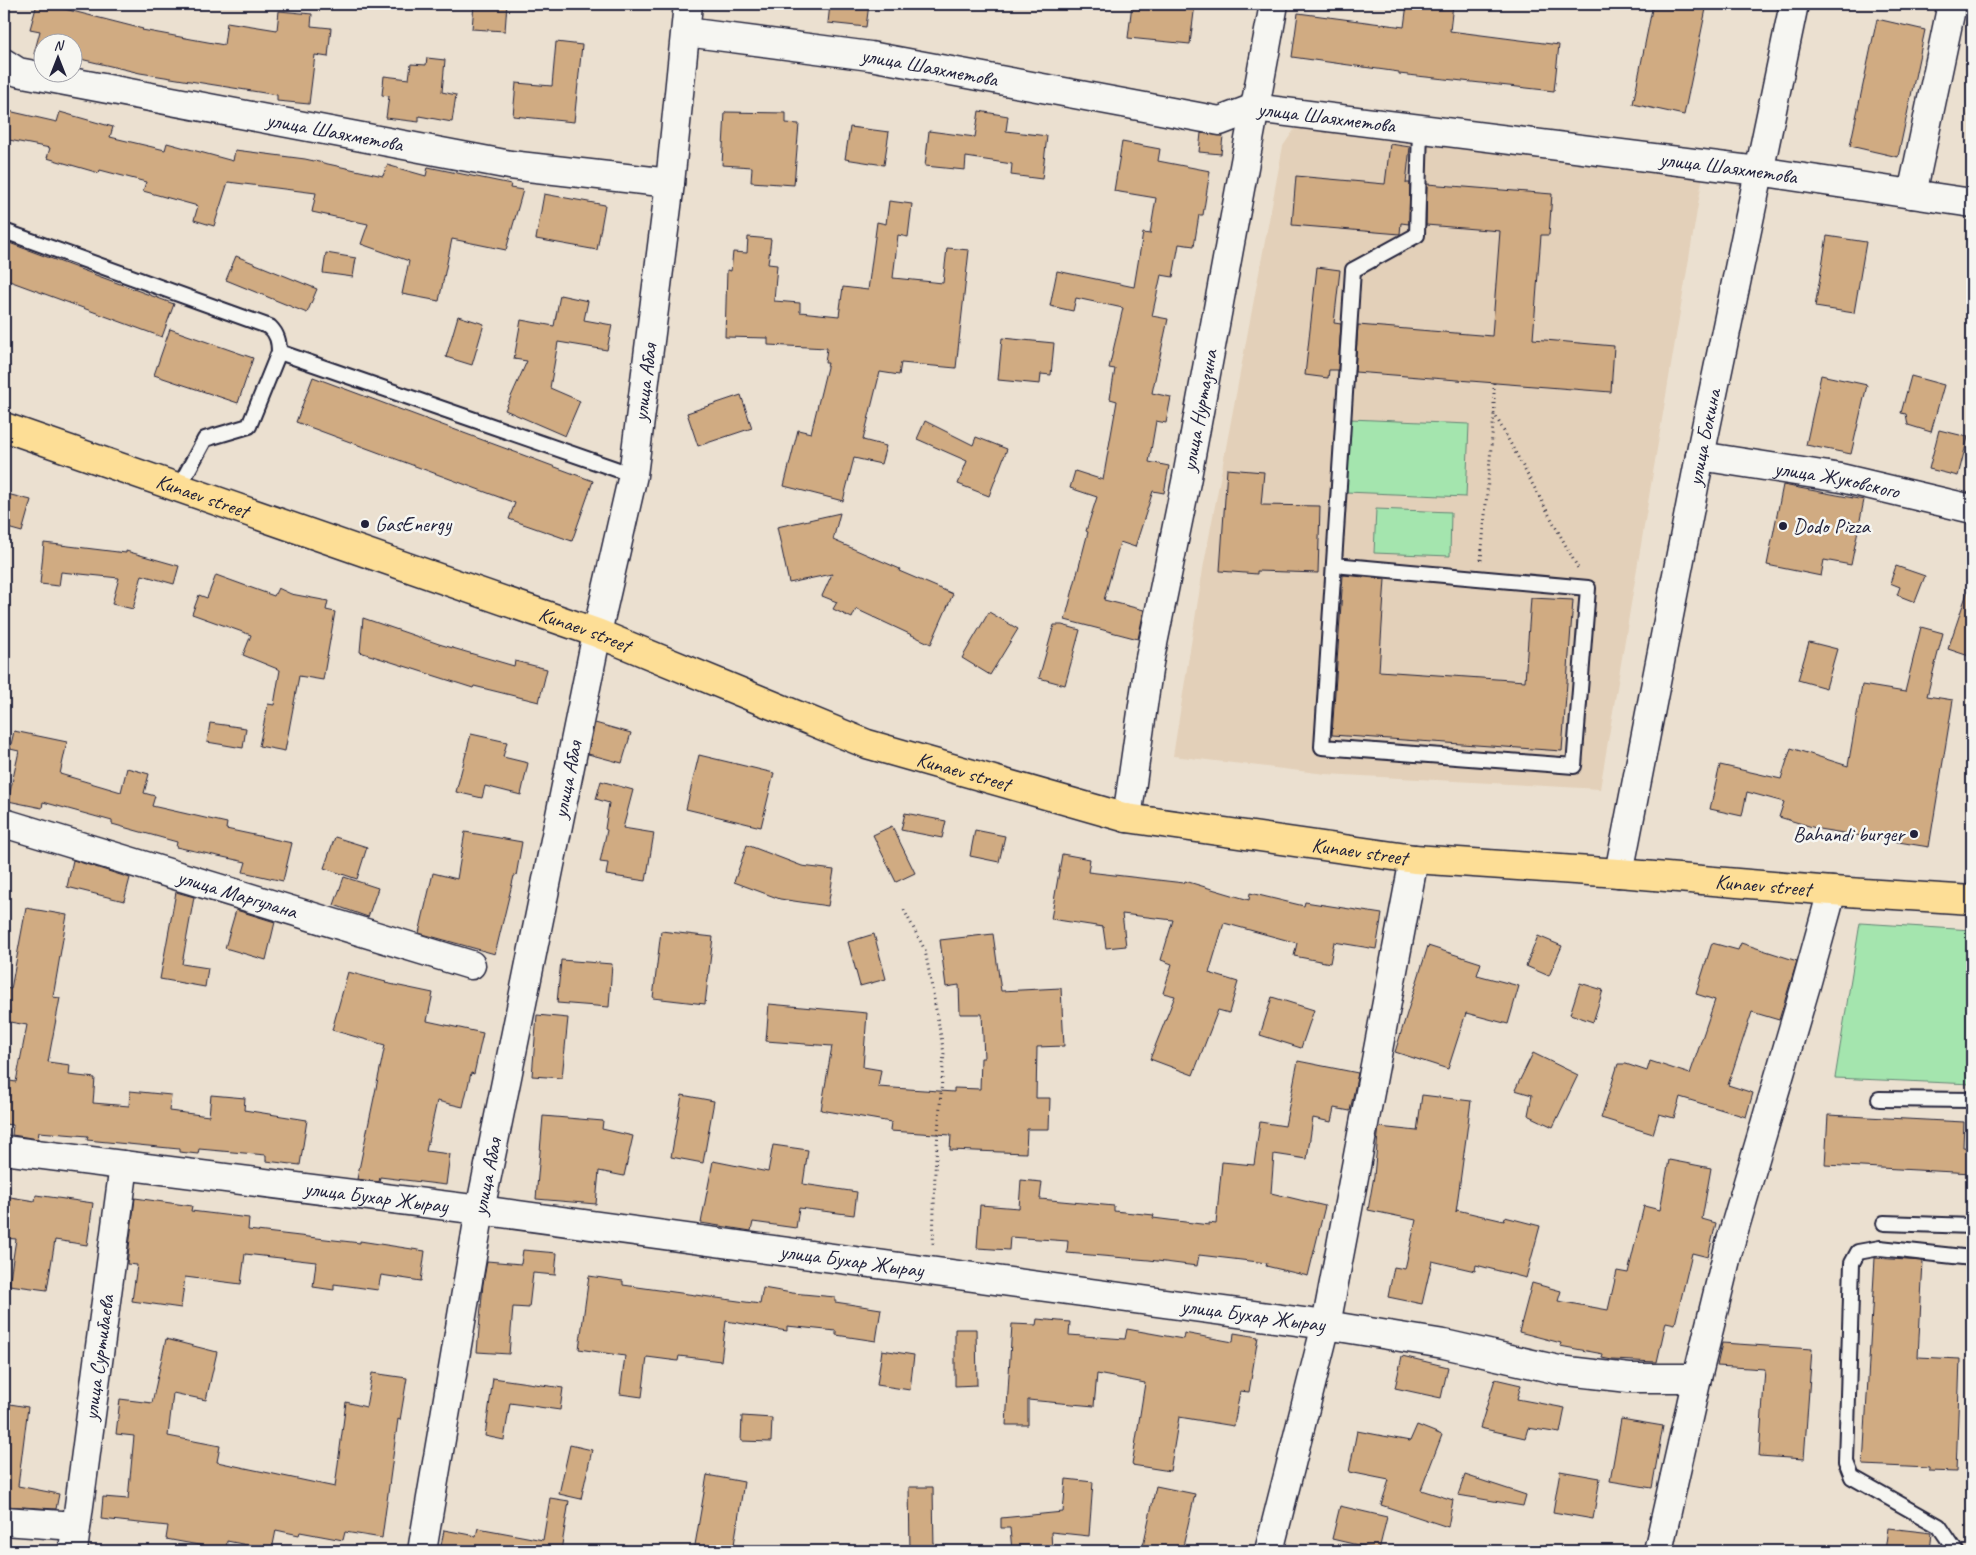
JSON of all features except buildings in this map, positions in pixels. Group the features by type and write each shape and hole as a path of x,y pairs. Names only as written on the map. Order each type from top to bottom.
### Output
{"main road":[{"name":"Kunaev street","path":"4,427 597,633 867,744 1127,818 1414,859 1972,900"}],"street":[{"name":"улица Абая","path":"422,1551 480,1210 597,633 633,475 670,183 688,4"},
{"name":"улица Нуртазина","path":"1127,818 1149,663 1187,477 1274,4"},
{"name":"улица Бокина","path":"1619,873 1700,456 1794,4"},
{"path":"1912,194 1952,4"},
{"name":"улица Шаяхметова","path":"686,32 870,56 1220,121 1254,108 1758,171 1972,203"},
{"name":"улица Шаяхметова","path":"4,63 18,72 510,165 670,183"},
{"name":"улица Жуковского","path":"1700,456 1841,478 1972,509"},
{"name":"улица Маргулана","path":"4,823 471,965"},
{"path":"1269,1551 1326,1325 1414,859"},
{"path":"1658,1551 1729,1247 1832,891"},
{"name":"улица Бухар Жырау","path":"4,1150 480,1210 1326,1325 1444,1344 1559,1370 1629,1378 1697,1378"},
{"name":"улица Суртибаева","path":"75,1539 124,1165"},
{"path":"4,1521 75,1539"}],"lane":[{"path":"1334,565 1588,588 1574,766 1322,747 1353,270 1417,235 1420,129"},
{"path":"4,231 270,327 275,332 279,352 249,426 205,439 179,487"},
{"path":"279,352 633,475"},
{"path":"1879,1098 1972,1100"},
{"path":"1884,1223 1972,1226"},
{"path":"1956,1551 1939,1526 1852,1477 1846,1462 1852,1263 1858,1252 1880,1248 1972,1258"}],"path":[{"path":"1479,578 1494,413 1494,383"},
{"path":"1494,413 1588,588"},
{"path":"904,910 925,950 944,1053 935,1171 933,1271"}],"shaded area":[{"path":"1298,124 1703,175 1600,789 1326,774 1173,756 1203,569 1283,146"}],"green space":[{"path":"1350,419 1469,424 1466,497 1346,492"},
{"path":"1376,509 1451,512 1450,556 1374,553"},
{"path":"1860,923 1972,930 1972,1084 1835,1078"}],"place":[{"name":"GasEnergy","path":"365,524"},
{"name":"Dodo Pizza","path":"1783,526"},
{"name":"Bahandi burger","path":"1914,834"}]}
